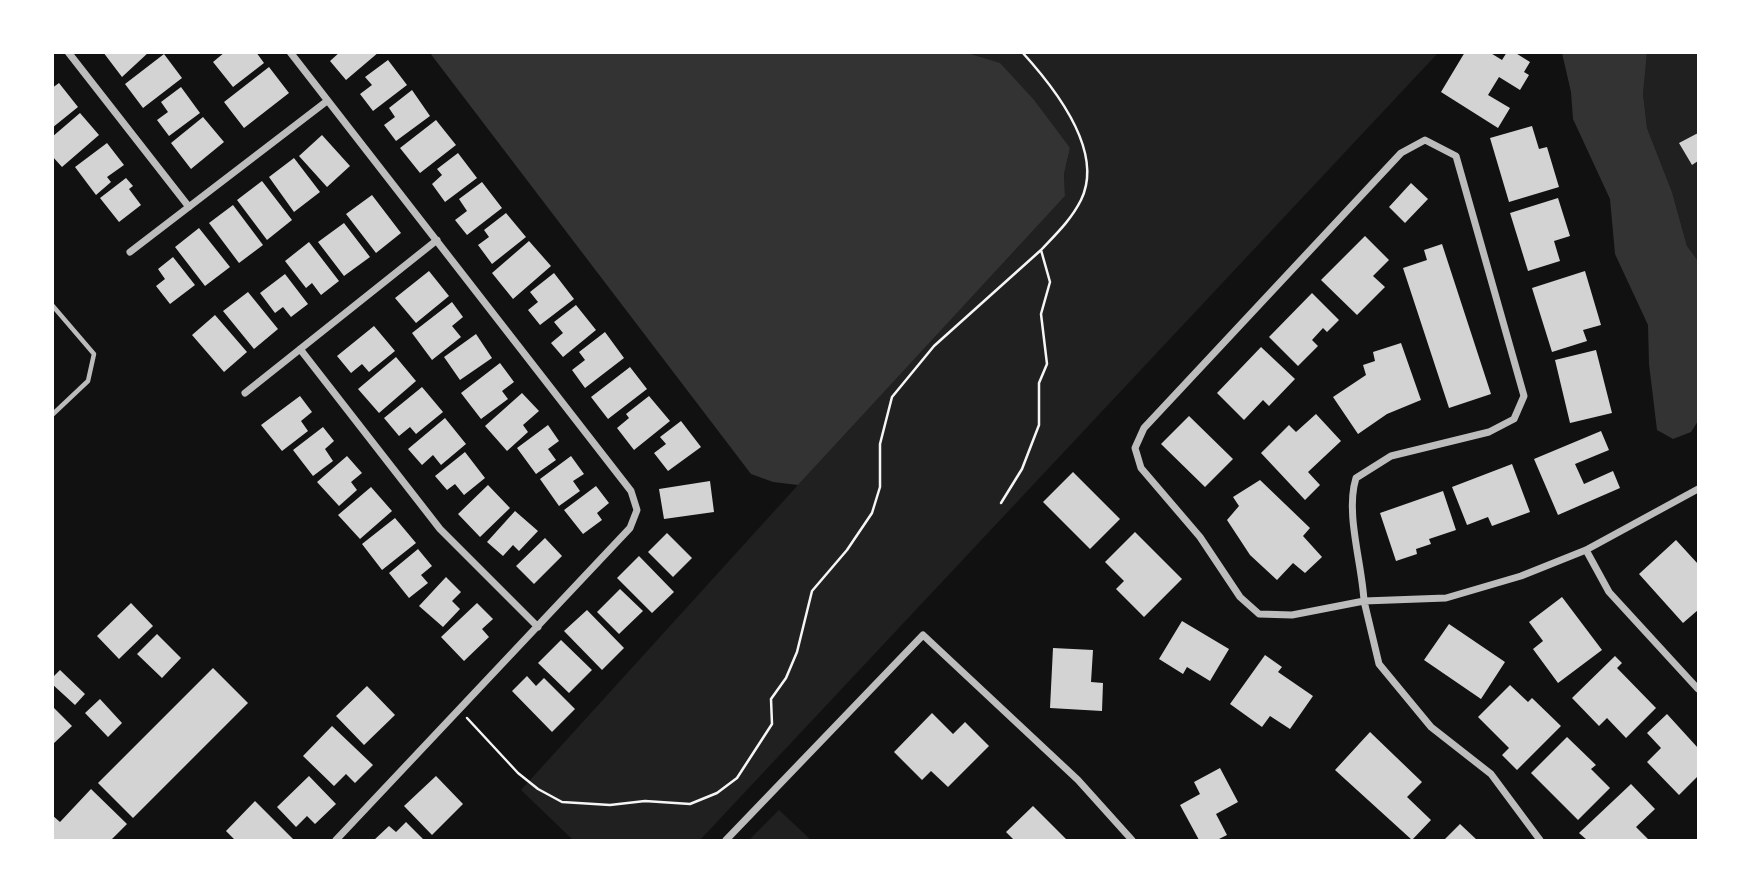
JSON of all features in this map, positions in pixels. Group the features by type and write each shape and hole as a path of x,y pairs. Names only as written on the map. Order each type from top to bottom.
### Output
{"street":[{"path":"68,52 189,207"},
{"path":"290,52 631,491 637,510 630,528 336,841"},
{"path":"130,252 327,101"},
{"path":"1540,841 1491,774 1431,727 1379,664 1364,601 1362,566 1350,497 1356,478 1391,456 1489,432 1514,419 1524,396 1456,156 1425,140 1401,153 1144,428 1135,448 1141,468 1200,537 1240,597 1259,614 1292,615 1364,601 1446,598 1521,576 1586,550 1699,489"},
{"path":"245,393 437,240"},
{"path":"300,349 440,529 538,627"},
{"path":"1586,550 1609,592 1699,689"},
{"path":"726,841 923,635 1078,780 1132,841"}],"lane":[{"path":"52,305 94,355 88,381 52,415"}],"path":[{"path":"460,710 518,773 538,789 562,802 610,805 646,801 690,804 717,793 737,778 772,724 771,699 786,678 797,652 812,591 847,550 872,513 880,487 880,444 892,397 934,346 1041,250 1068,222 1082,198 1088,173 1086,154 1050,83 1022,52"},
{"path":"1001,503 1022,469 1039,425 1039,383 1047,364 1041,314 1049,282 1041,250"}],"shaded area":[{"path":"430,53 967,53 1000,63 1034,100 1070,148 1064,174 1065,196 798,485 773,482 751,474"},
{"path":"967,53 1438,53 700,840 573,840 521,790 1065,196 1064,174 1070,148"},
{"path":"1562,53 1647,53 1643,94 1647,128 1672,192 1687,246 1698,261 1698,421 1691,432 1673,439 1657,430 1649,364 1648,325 1615,254 1610,199 1573,119 1571,92"},
{"path":"1647,53 1698,53 1698,261 1687,246 1672,192 1647,128 1643,94"},
{"path":"779,810 811,840 749,840"}],"building":[{"path":"103,52 149,52 122,77"},
{"path":"225,52 256,52 264,63 233,87 213,62"},
{"path":"340,52 379,52 346,80 330,61"},
{"path":"1465,52 1489,52 1502,60 1507,52 1514,52 1530,62 1524,72 1529,75 1520,90 1499,77 1488,95 1510,108 1498,128 1441,92"},
{"path":"164,54 182,78 143,108 125,84"},
{"path":"388,60 407,85 373,111 360,94 372,85 365,77"},
{"path":"269,67 289,93 244,128 224,102"},
{"path":"59,83 78,107 52,128 52,88"},
{"path":"181,87 200,113 169,136 157,120 168,112 161,102"},
{"path":"412,90 430,116 396,141 384,125 395,117 389,108"},
{"path":"80,113 99,135 62,167 52,156 52,137"},
{"path":"203,117 224,142 191,169 171,143"},
{"path":"436,120 456,145 420,173 400,148"},
{"path":"1532,126 1539,149 1547,147 1559,187 1509,202 1490,138"},
{"path":"1698,133 1698,161 1692,165 1679,143"},
{"path":"322,135 350,166 327,187 299,156"},
{"path":"107,143 124,165 107,177 111,182 96,195 75,167"},
{"path":"458,153 477,178 445,202 432,184 442,175 437,169"},
{"path":"294,158 320,192 294,212 269,177"},
{"path":"126,178 133,186 129,189 141,205 119,222 100,198"},
{"path":"262,181 292,220 267,240 237,200"},
{"path":"482,182 502,208 467,235 455,220 467,211 459,199"},
{"path":"1411,183 1428,199 1405,223 1389,207"},
{"path":"372,195 401,233 376,253 346,214"},
{"path":"1558,198 1570,236 1554,241 1560,261 1528,271 1510,213"},
{"path":"233,205 263,245 239,263 209,223"},
{"path":"506,213 526,237 492,264 478,245 489,237 484,230"},
{"path":"344,223 370,257 344,276 318,242"},
{"path":"199,228 230,267 205,286 175,247"},
{"path":"1365,236 1389,260 1373,276 1385,287 1357,315 1321,280"},
{"path":"529,241 551,266 513,299 492,273"},
{"path":"309,242 339,281 321,295 312,283 306,288 285,261"},
{"path":"1442,244 1491,394 1449,408 1403,268 1427,260 1424,250"},
{"path":"173,257 195,285 170,304 156,286 165,279 158,269"},
{"path":"429,271 449,296 416,323 395,298"},
{"path":"1585,271 1601,325 1583,330 1587,341 1552,352 1532,288"},
{"path":"554,273 574,299 540,325 528,310 538,302 530,292"},
{"path":"285,274 308,304 291,317 283,307 275,313 260,293"},
{"path":"248,292 278,329 254,349 223,311"},
{"path":"1312,293 1339,320 1327,332 1323,328 1312,340 1318,346 1298,366 1269,337"},
{"path":"452,302 463,317 452,326 461,337 432,360 412,333"},
{"path":"576,305 596,330 563,357 551,343 563,333 554,322"},
{"path":"215,315 247,352 224,372 192,335"},
{"path":"374,326 395,351 369,372 362,364 351,373 337,356"},
{"path":"605,332 624,358 585,388 572,370 585,360 579,352"},
{"path":"476,334 492,358 460,380 444,357"},
{"path":"1401,343 1421,400 1387,414 1358,434 1333,397 1366,375 1363,365 1375,361 1373,352"},
{"path":"1261,347 1295,379 1269,406 1263,400 1244,420 1217,393"},
{"path":"1596,350 1612,413 1570,423 1555,360"},
{"path":"396,357 416,381 379,413 358,389"},
{"path":"500,363 514,382 502,391 508,399 481,419 461,393"},
{"path":"630,367 647,389 608,419 591,397"},
{"path":"422,387 443,412 416,434 410,427 399,436 384,418"},
{"path":"522,393 539,411 523,425 528,432 507,451 485,426"},
{"path":"300,396 312,412 301,421 308,431 282,451 261,425"},
{"path":"649,396 670,421 634,450 617,428 629,418 626,414"},
{"path":"1316,414 1341,441 1308,472 1320,485 1305,500 1261,453 1289,425 1296,432"},
{"path":"1189,416 1233,459 1205,487 1161,444"},
{"path":"445,418 466,444 441,465 433,455 422,465 408,449"},
{"path":"681,421 701,447 668,471 654,453 666,444 660,437"},
{"path":"548,425 559,441 548,449 556,460 536,474 517,448"},
{"path":"323,427 334,441 325,449 333,461 313,476 293,450"},
{"path":"1601,431 1609,450 1575,464 1584,484 1613,471 1620,488 1558,515 1534,459"},
{"path":"465,452 485,478 464,495 455,484 447,490 435,476"},
{"path":"347,456 362,473 351,482 357,490 339,506 317,482"},
{"path":"571,456 584,474 573,481 580,491 559,506 540,479"},
{"path":"1512,464 1530,512 1492,526 1488,517 1467,525 1452,487"},
{"path":"1073,472 1120,519 1090,549 1043,502"},
{"path":"1260,480 1310,528 1303,536 1322,557 1305,573 1293,563 1277,580 1250,555 1227,520 1239,506 1233,497"},
{"path":"710,481 714,512 664,519 659,489"},
{"path":"488,485 510,508 480,537 458,514"},
{"path":"596,486 609,503 597,513 602,520 583,534 564,510"},
{"path":"371,487 392,511 360,539 338,515"},
{"path":"1443,491 1456,530 1429,539 1431,544 1416,549 1417,554 1396,561 1380,513"},
{"path":"515,511 538,531 519,551 513,545 503,556 487,542"},
{"path":"395,518 416,543 382,570 362,544"},
{"path":"1135,532 1182,579 1144,617 1116,589 1124,581 1105,562"},
{"path":"667,533 692,558 673,577 648,552"},
{"path":"545,538 562,556 534,584 516,566"},
{"path":"1676,540 1698,564 1698,610 1683,623 1639,574"},
{"path":"418,549 432,566 421,575 428,583 409,598 389,573"},
{"path":"639,556 674,592 652,613 617,578"},
{"path":"446,577 461,592 452,601 460,609 443,627 419,606"},
{"path":"620,589 643,611 619,634 597,612"},
{"path":"1562,597 1602,650 1558,683 1533,649 1543,641 1529,622"},
{"path":"131,603 153,626 119,659 97,636"},
{"path":"477,603 493,619 482,629 489,637 464,661 441,637"},
{"path":"587,610 624,648 602,670 564,631"},
{"path":"1182,621 1229,649 1210,681 1187,667 1183,674 1159,659"},
{"path":"1449,624 1505,662 1481,699 1424,660"},
{"path":"157,634 181,658 162,678 137,654"},
{"path":"561,640 592,670 569,693 538,663"},
{"path":"1053,648 1093,650 1091,682 1103,683 1102,711 1050,708"},
{"path":"1265,655 1282,667 1278,672 1313,696 1290,729 1270,716 1262,727 1230,704"},
{"path":"1615,656 1622,663 1617,668 1656,708 1626,738 1607,718 1599,726 1572,698"},
{"path":"213,668 248,703 133,818 98,783"},
{"path":"60,670 85,694 75,705 52,684 52,678"},
{"path":"527,676 536,686 544,678 575,709 552,732 512,691"},
{"path":"1510,685 1528,702 1532,698 1561,726 1517,770 1502,755 1509,748 1478,717"},
{"path":"367,686 395,715 364,745 336,716"},
{"path":"100,699 122,723 108,737 85,713"},
{"path":"52,706 72,726 52,745"},
{"path":"932,713 953,734 965,722 989,746 948,787 931,771 922,780 894,752"},
{"path":"1667,714 1698,748 1698,776 1679,795 1647,762 1661,748 1647,733"},
{"path":"332,726 373,765 355,783 346,774 334,786 303,756"},
{"path":"1370,732 1422,782 1407,797 1431,820 1412,840 1335,770"},
{"path":"1567,737 1596,765 1591,769 1610,788 1578,820 1531,773"},
{"path":"1220,768 1238,802 1216,814 1227,835 1217,840 1199,840 1180,805 1200,794 1194,782"},
{"path":"309,776 336,804 315,824 307,816 296,827 277,807"},
{"path":"436,776 463,804 432,835 404,806"},
{"path":"1631,784 1655,809 1636,827 1649,840 1587,840 1579,833"},
{"path":"91,789 127,824 111,840 52,840 52,815 60,822"},
{"path":"255,801 294,840 235,840 226,831"},
{"path":"1033,806 1067,840 1014,840 1006,832"},
{"path":"406,822 424,840 374,840 389,826 396,832"},
{"path":"1460,824 1477,840 1444,840"}]}
